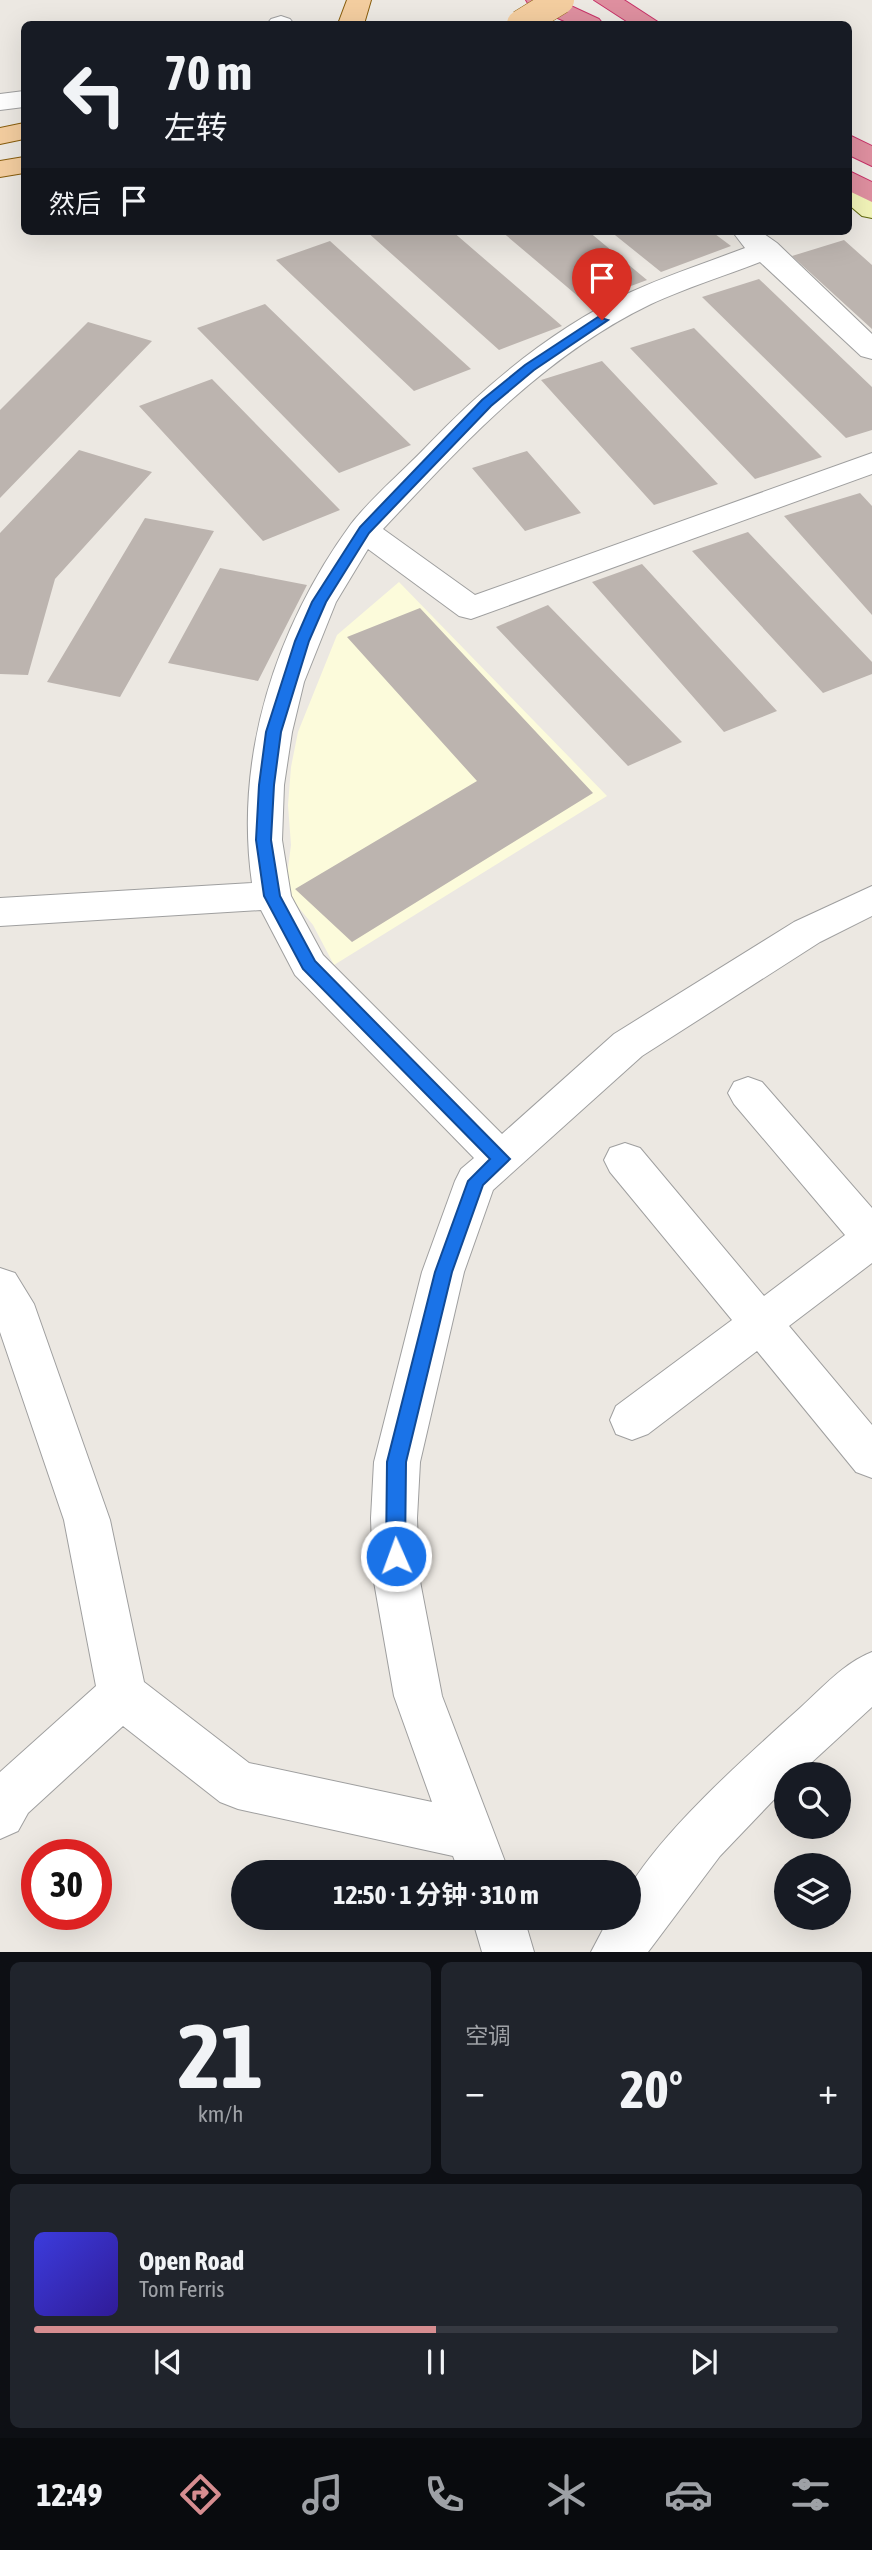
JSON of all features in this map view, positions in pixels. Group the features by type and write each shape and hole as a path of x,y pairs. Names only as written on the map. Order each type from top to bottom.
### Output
{"highway":[{"path":"538,0 584,21"},
{"path":"606,0 643,21"},
{"path":"852,181 872,194"}],"main road":[{"path":"353,21 359,0"},
{"path":"526,21 560,0"},
{"path":"0,136 21,132"},
{"path":"0,169 21,166"}],"street":[{"path":"0,102 21,99"},
{"path":"852,193 872,209"},
{"path":"501,1159 309,965 272,896 264,840 266,785 274,732 287,682 306,631 335,575 364,530 473,415 565,343 641,298 755,240 872,350"},
{"path":"364,530 471,608 872,463"},
{"path":"0,912 272,896"},
{"path":"478,1854 441,1765 418,1696 397,1576 395,1504 397,1462 443,1272 476,1181 628,1045 807,932 872,900"},
{"path":"632,1420 872,1238 748,1093"},
{"path":"625,1160 872,1458"},
{"path":"0,1286 12,1304 87,1520 122,1695 238,1785 478,1854"},
{"path":"617,1951 667,1879 713,1824 762,1774 872,1675"},
{"path":"0,1814 10,1796 122,1695"},
{"path":"502,1930 508,1951"}],"shaded area":[{"path":"399,582 607,796 334,965 313,925 285,891 291,845 288,805 291,767 298,732 337,635"}],"building":[{"path":"370,235 457,235 562,326 499,350"},
{"path":"506,235 593,235 647,280 586,303"},
{"path":"615,235 716,235 731,246 661,272"},
{"path":"844,240 872,265 872,329 792,256"},
{"path":"330,241 471,369 414,391 276,260"},
{"path":"759,279 872,387 872,430 846,438 702,297"},
{"path":"265,304 411,445 339,473 197,328"},
{"path":"88,322 152,341 0,498 0,410"},
{"path":"694,328 822,457 755,479 630,348"},
{"path":"602,361 718,484 654,505 541,380"},
{"path":"212,379 340,510 263,541 139,406"},
{"path":"79,450 152,472 55,579 28,675 0,674 0,533"},
{"path":"527,451 581,513 525,531 472,468"},
{"path":"860,493 872,506 872,615 784,516"},
{"path":"145,518 214,531 120,697 47,682"},
{"path":"748,532 872,662 872,674 823,693 692,551"},
{"path":"642,564 777,711 724,732 592,582"},
{"path":"220,568 307,585 258,681 168,663"},
{"path":"548,605 682,742 628,766 496,627"},
{"path":"420,608 593,793 352,942 295,889 477,781 347,637"}],"route":[{"path":"396,1556 394,1518 397,1462 443,1272 476,1181 501,1159 309,965 272,896 264,840 266,785 274,732 287,682 319,602 364,530 447,441 500,391 529,368 602,320"}]}
